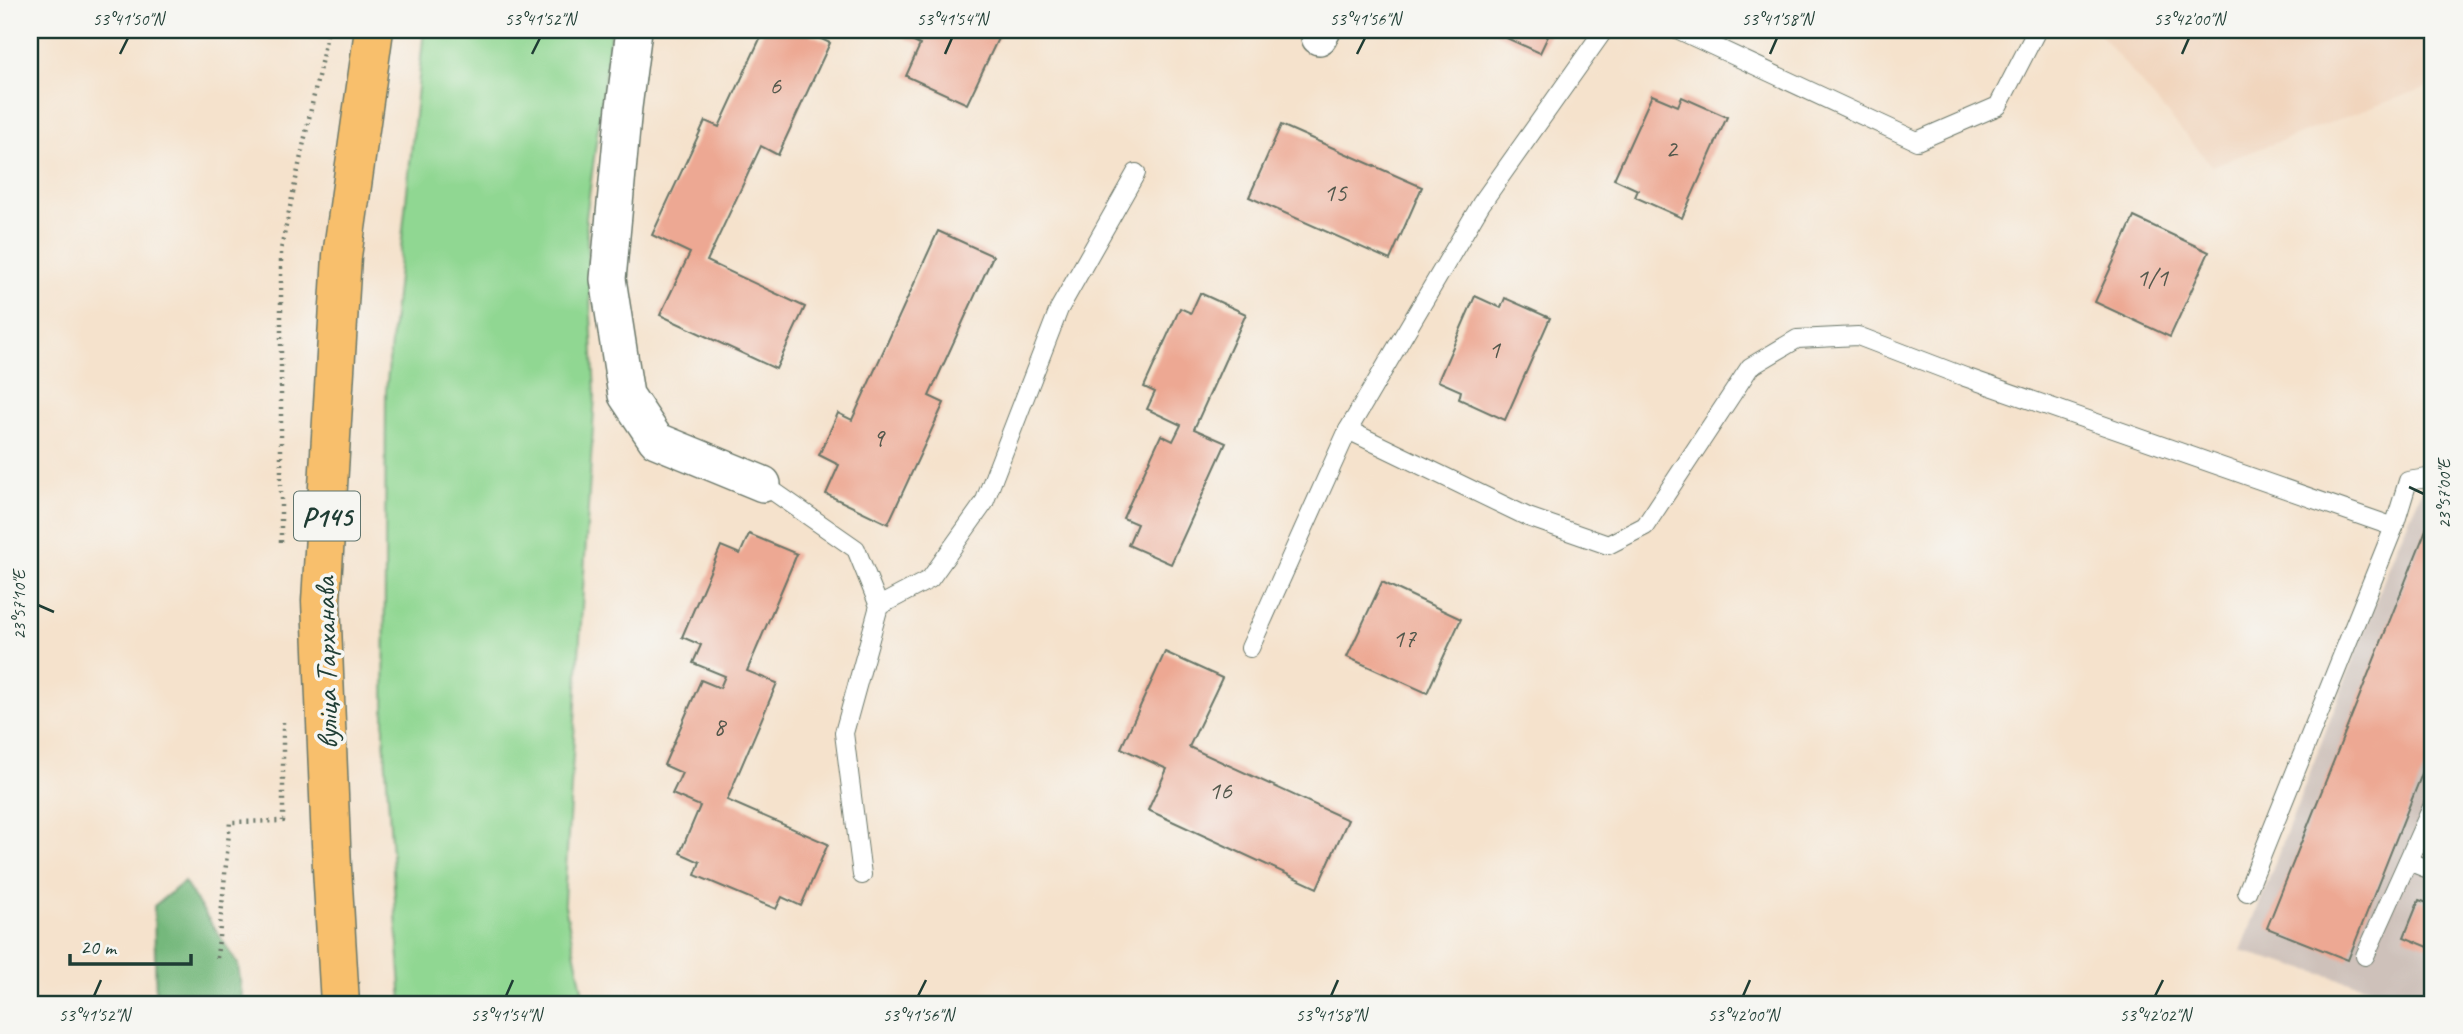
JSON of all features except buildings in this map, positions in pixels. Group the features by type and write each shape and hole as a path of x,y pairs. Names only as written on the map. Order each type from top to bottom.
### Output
{"main road":[{"name":"вуліца Тарханава","path":"340,1004 321,601 342,256 374,30"}],"street":[{"path":"634,30 608,279 626,396 656,440 764,484"}],"lane":[{"path":"1250,648 1348,430 1481,204 1604,30"},
{"path":"1679,30 1917,141 1998,106 2037,30"},
{"path":"879,606 930,579 984,503 1059,309 1136,173"},
{"path":"1348,430 1528,517 1608,545 1645,526 1750,367 1797,339 1858,336 1965,377 2394,527"},
{"path":"2247,892 2394,527 2408,481 2433,477"},
{"path":"764,484 856,549 879,606 844,733 862,875"},
{"path":"2365,956 2433,805"},
{"path":"2408,861 2433,871"}],"path":[{"path":"282,549 281,249 328,30"},
{"path":"217,958 230,822 283,821 283,712"}],"shaded area":[{"path":"2096,30 2433,30 2433,85 2212,166"},
{"path":"2433,466 2433,1004 2428,1004 2241,951 2397,546"}],"green space":[{"path":"424,30 611,30 586,218 595,394 564,901 585,1004 402,1004 384,736 386,391"},
{"path":"184,882 238,964 243,1004 156,1004 154,906"}]}
